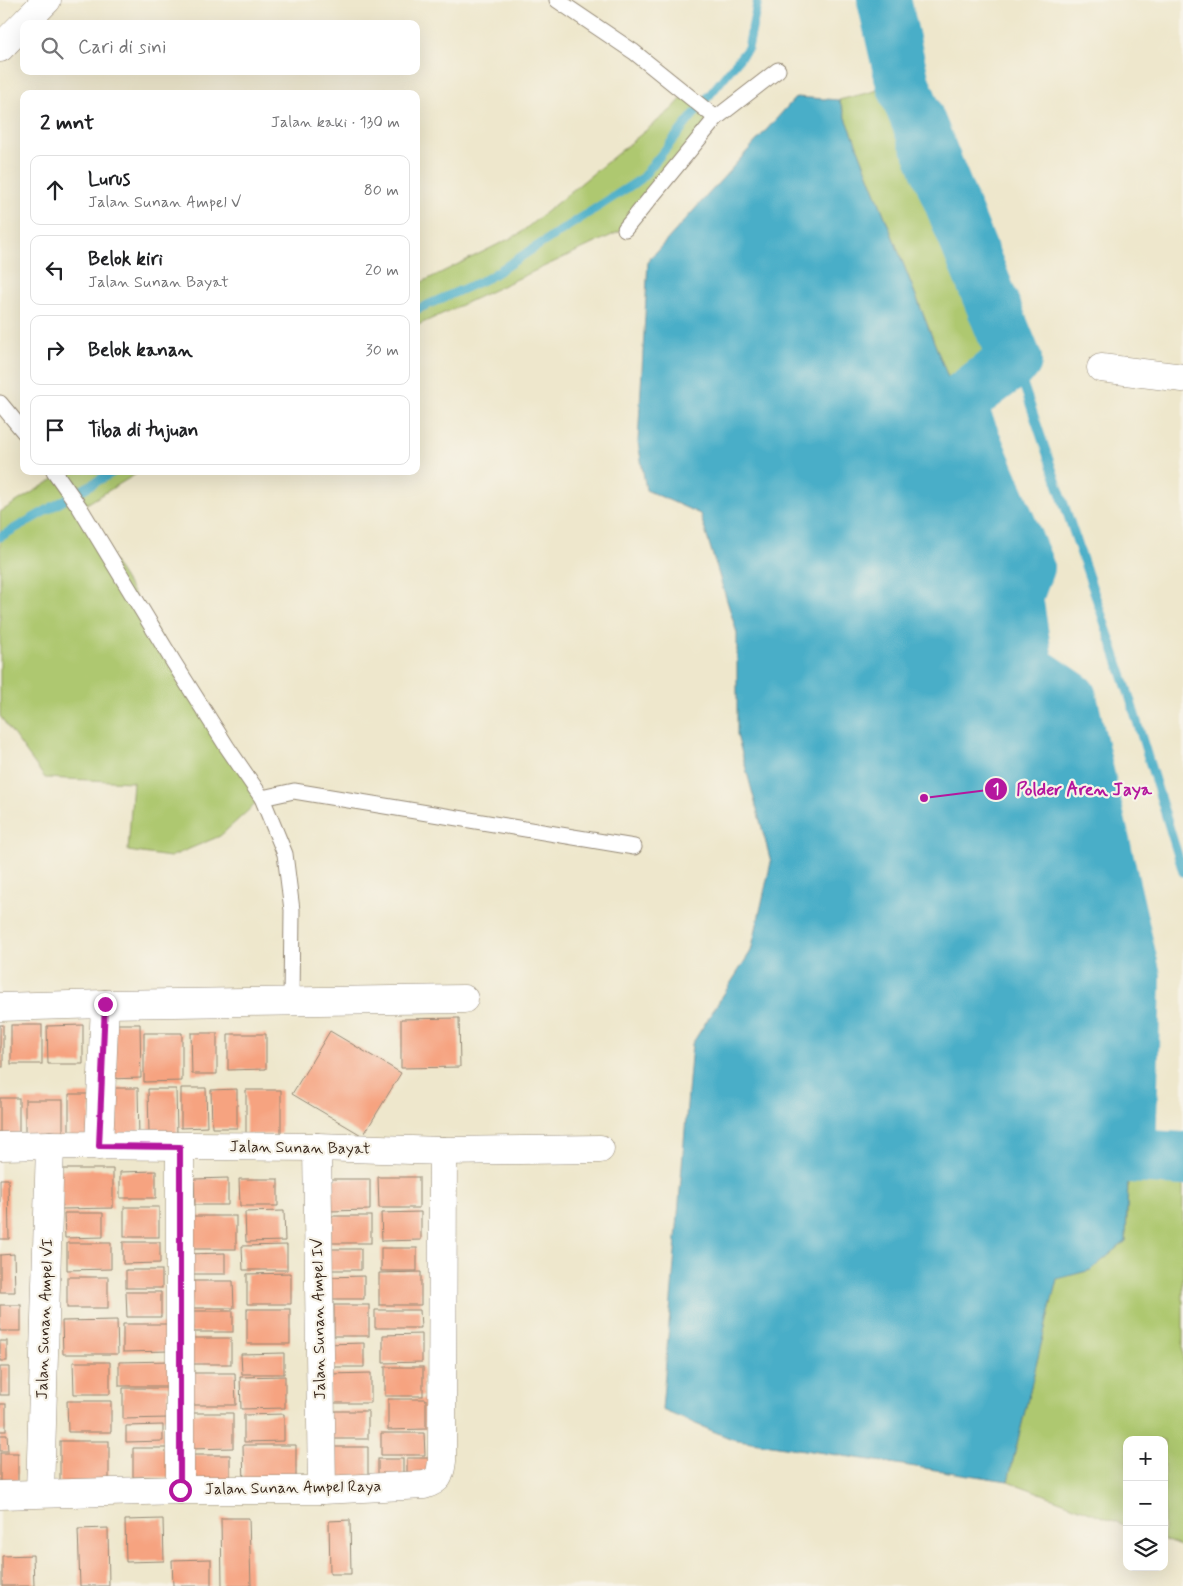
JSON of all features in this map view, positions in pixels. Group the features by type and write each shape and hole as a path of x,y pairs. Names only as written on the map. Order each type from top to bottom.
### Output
{"street":[{"path":"27,20 47,0"},
{"path":"0,48 20,28"},
{"path":"1101,368 1183,378"},
{"path":"0,1007 464,999"},
{"path":"99,1146 105,1004"},
{"name":"Jalan Sunan Bayat","path":"0,1146 50,1145 444,1151 600,1149"},
{"name":"Jalan Sunan Ampel VI","path":"40,1493 50,1145"},
{"path":"180,1147 180,1490"},
{"name":"Jalan Sunan Ampel IV","path":"316,1148 322,1490"},
{"name":"Jalan Sunan Ampel Raya","path":"0,1495 180,1490 322,1490 424,1485 436,1481 441,1473 442,1461 444,1151"}],"lane":[{"path":"557,0 634,52 711,114"},
{"path":"625,228 711,114 778,70"},
{"path":"0,402 20,427"},
{"path":"57,475 80,508 227,748 262,798 285,854 292,910 291,1002"},
{"path":"262,798 294,791 634,847"}],"green space":[{"path":"903,84 1015,360 958,403 839,100"},
{"path":"686,94 716,118 625,229 420,324 420,283 519,234 672,109"},
{"path":"60,475 134,475 80,508 262,798 220,836 170,857 128,851 133,782 45,778 0,716 0,512"},
{"path":"1129,1156 1183,1159 1183,1547 1168,1541 1168,1436 1123,1436 1123,1524 1008,1481 1057,1278 1091,1270 1126,1241"}],"water":[{"path":"796,97 839,100 958,403 1027,567 1016,597 1027,668 1070,698 1134,977 1126,1241 1091,1270 1057,1279 1008,1481 732,1439 662,1410 692,1044 751,951 771,862 737,735 737,633 700,514 646,490 638,442 648,261"}],"building":[{"path":"459,1018 460,1067 401,1068 401,1019"},
{"path":"108,1024 140,1024 141,1078 108,1079"},
{"path":"0,1025 3,1025 3,1067 0,1067"},
{"path":"11,1025 42,1025 42,1064 11,1064"},
{"path":"83,1025 83,1064 48,1064 47,1026"},
{"path":"330,1031 401,1073 363,1136 292,1094"},
{"path":"144,1033 182,1033 182,1081 144,1082"},
{"path":"191,1033 217,1033 217,1074 192,1074"},
{"path":"228,1034 266,1034 266,1069 228,1070"},
{"path":"108,1088 138,1088 139,1138 108,1138"},
{"path":"181,1088 206,1088 207,1127 181,1128"},
{"path":"148,1089 176,1089 177,1134 149,1134"},
{"path":"237,1089 237,1128 212,1128 211,1090"},
{"path":"246,1090 281,1090 281,1134 246,1135"},
{"path":"69,1094 90,1094 91,1136 69,1136"},
{"path":"0,1098 19,1098 19,1142 0,1142"},
{"path":"25,1100 63,1100 63,1142 25,1142"},
{"path":"61,1169 113,1169 113,1208 61,1209"},
{"path":"156,1171 156,1198 120,1198 120,1172"},
{"path":"378,1177 419,1177 419,1208 379,1208"},
{"path":"228,1178 228,1205 195,1205 194,1179"},
{"path":"0,1179 8,1179 9,1239 0,1239"},
{"path":"239,1179 278,1179 278,1206 240,1206"},
{"path":"328,1179 370,1179 370,1210 329,1211"},
{"path":"124,1207 159,1207 159,1237 124,1237"},
{"path":"284,1211 285,1241 246,1242 245,1212"},
{"path":"421,1212 421,1240 382,1241 381,1213"},
{"path":"64,1213 103,1213 103,1237 65,1238"},
{"path":"181,1216 236,1216 236,1249 181,1249"},
{"path":"327,1216 371,1216 371,1243 327,1243"},
{"path":"123,1242 160,1242 160,1263 123,1264"},
{"path":"67,1243 111,1243 111,1269 67,1270"},
{"path":"287,1245 287,1270 243,1270 242,1246"},
{"path":"381,1248 417,1248 417,1271 381,1271"},
{"path":"323,1249 361,1249 361,1270 323,1270"},
{"path":"225,1253 225,1274 185,1274 185,1254"},
{"path":"14,1254 15,1292 0,1292 0,1255"},
{"path":"126,1270 162,1270 162,1288 126,1288"},
{"path":"421,1272 421,1305 379,1305 379,1273"},
{"path":"291,1273 291,1304 247,1304 247,1274"},
{"path":"364,1276 364,1299 326,1299 326,1277"},
{"path":"67,1277 108,1277 108,1308 67,1308"},
{"path":"191,1281 233,1281 234,1308 191,1308"},
{"path":"126,1292 161,1292 161,1317 127,1317"},
{"path":"0,1305 21,1305 21,1331 0,1331"},
{"path":"334,1305 369,1305 369,1336 334,1336"},
{"path":"247,1309 290,1309 290,1344 247,1344"},
{"path":"375,1310 420,1310 421,1328 375,1328"},
{"path":"190,1311 233,1311 233,1332 190,1332"},
{"path":"117,1320 118,1354 63,1354 62,1321"},
{"path":"123,1324 170,1324 170,1351 123,1352"},
{"path":"422,1334 422,1362 383,1363 383,1335"},
{"path":"188,1338 231,1338 231,1364 188,1364"},
{"path":"0,1341 7,1341 7,1361 0,1361"},
{"path":"364,1343 364,1367 326,1367 326,1344"},
{"path":"284,1353 284,1374 242,1374 241,1354"},
{"path":"171,1361 171,1386 119,1386 119,1362"},
{"path":"73,1362 110,1362 110,1394 74,1394"},
{"path":"0,1367 9,1367 9,1395 0,1395"},
{"path":"385,1367 423,1367 423,1396 385,1396"},
{"path":"188,1373 235,1373 236,1405 188,1405"},
{"path":"371,1373 371,1403 330,1403 329,1374"},
{"path":"285,1376 285,1408 241,1409 240,1377"},
{"path":"123,1388 168,1388 169,1418 123,1419"},
{"path":"388,1399 426,1399 426,1429 388,1430"},
{"path":"67,1401 111,1401 111,1432 68,1432"},
{"path":"0,1404 6,1404 6,1431 0,1431"},
{"path":"329,1411 368,1411 368,1439 329,1439"},
{"path":"187,1413 233,1413 233,1448 188,1449"},
{"path":"284,1414 284,1441 244,1442 244,1415"},
{"path":"163,1425 163,1441 126,1442 126,1426"},
{"path":"381,1433 424,1433 425,1455 381,1455"},
{"path":"0,1435 7,1435 8,1451 0,1451"},
{"path":"60,1441 109,1441 109,1484 60,1484"},
{"path":"243,1445 296,1445 296,1487 244,1487"},
{"path":"331,1447 368,1447 368,1478 331,1479"},
{"path":"133,1448 169,1448 170,1477 133,1477"},
{"path":"0,1453 18,1453 18,1490 0,1490"},
{"path":"192,1455 230,1455 230,1483 193,1483"},
{"path":"407,1458 433,1458 433,1480 407,1480"},
{"path":"378,1459 403,1459 403,1484 378,1484"},
{"path":"221,1518 249,1518 251,1586 222,1586"},
{"path":"163,1519 164,1561 126,1562 125,1520"},
{"path":"350,1520 351,1574 330,1574 329,1521"},
{"path":"108,1528 109,1586 80,1586 78,1529"},
{"path":"33,1555 34,1586 2,1586 2,1556"},
{"path":"211,1559 211,1586 173,1586 172,1560"}],"waterway":[{"path":"420,308 488,278 641,179 748,48 758,0"},
{"path":"882,0 903,84 1015,360 1128,692 1183,872"},
{"path":"884,0 903,84 1015,360 958,403 1027,567 1016,597 1027,669 1070,698 1134,977 1129,1156 1183,1159"},
{"path":"0,537 108,475"}],"place":[{"name":"Polder Aren Jaya","path":"924,798"}],"route":[{"path":"105,1004 99,1146 180,1147 180,1490"}]}
